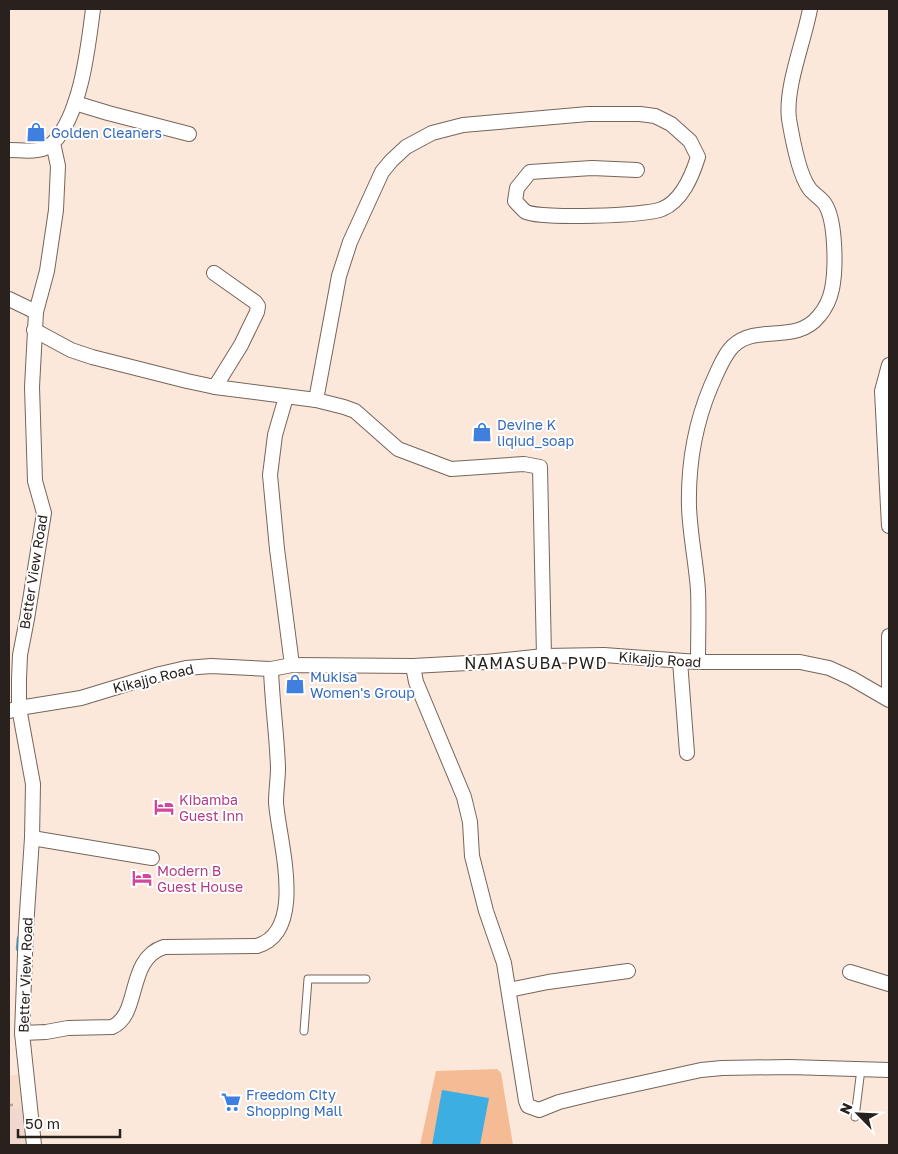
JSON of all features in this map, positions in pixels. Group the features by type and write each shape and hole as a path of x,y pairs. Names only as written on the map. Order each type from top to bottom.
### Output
{"street":[{"path":"9,150 40,150 48,148 60,136 75,103 83,70 93,9"},
{"path":"698,662 698,588 689,507 693,450 703,404 718,370 733,346 746,337 802,330 813,324 824,310 832,290 835,248 831,221 825,204 808,188 797,160 789,119 789,95 810,9"},
{"path":"75,103 189,134"},
{"path":"316,400 339,276 350,242 382,172 406,147 432,133 463,125 588,114 640,114 655,116 671,124 690,141 698,157 692,176 678,198 662,210 610,215 554,215 526,212 515,201 517,188 530,172 592,168 637,170"},
{"name":"Better View Road","path":"34,1145 22,1033 33,784 14,710 20,655 44,514 35,481 32,387 36,312 47,271 56,210 58,166 53,143"},
{"path":"214,273 258,306 242,345 215,387"},
{"path":"9,299 36,312"},
{"path":"34,330 71,350 92,357 215,387 316,400 355,411 398,449 451,469 524,464 540,467 544,656"},
{"path":"889,365 882,391 889,526"},
{"path":"286,397 275,435 270,475 276,549 292,665"},
{"path":"889,636 889,692"},
{"name":"Kikajjo Road","path":"14,710 81,698 186,668 211,666 271,669 292,665 413,666 486,662 544,656 604,655 698,662 800,662 829,668 852,678 889,700"},
{"path":"680,661 687,753"},
{"path":"413,666 416,682 468,810 472,856 486,911 504,964 514,1033 528,1106 534,1109 544,1108 559,1102 596,1093 701,1070 745,1067 889,1070"},
{"path":"22,1033 46,1032 68,1028 112,1027 118,1024 125,1013 145,960 153,951 164,947 257,946 271,939 277,931 284,912 286,861 276,803 278,769 272,705 271,669"},
{"path":"32,838 152,858"},
{"path":"509,990 628,971"},
{"path":"850,972 889,984"}],"lane":[{"path":"304,1031 308,979 366,979"},
{"path":"855,1117 860,1069"}],"path":[{"path":"9,1105 14,1105"}],"shaded area":[{"path":"497,1069 501,1073 513,1145 420,1145 436,1071"},
{"path":"9,1075 26,1075 28,1108 9,1108"},
{"path":"9,1108 28,1108 29,1145 9,1145"}],"water":[{"path":"442,1090 489,1098 480,1145 432,1145"}],"waterway":[{"path":"18,949 19,938"}],"place":[{"name":"Golden Cleaners","path":"36,132"},
{"name":"Devine K liqiud_soap","path":"482,432"},
{"name":"Mukisa Women's Group","path":"295,684"},
{"name":"Kibamba Guest Inn","path":"164,807"},
{"name":"Modern B Guest House","path":"142,878"},
{"name":"Freedom City Shopping Mall","path":"231,1102"}],"district":[{"name":"NAMASUBA PWD","path":"536,663"}]}
